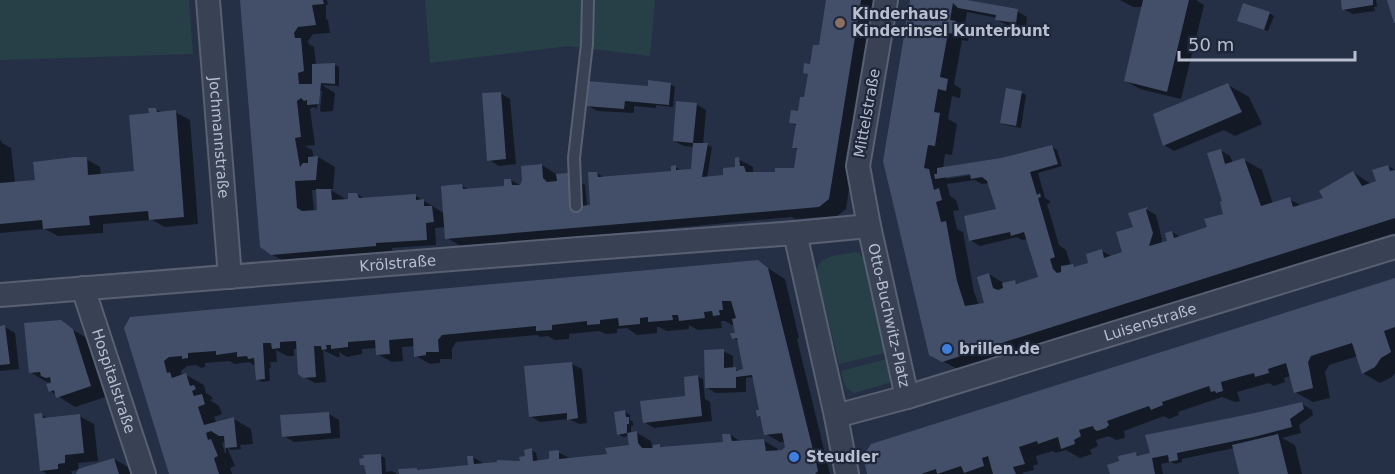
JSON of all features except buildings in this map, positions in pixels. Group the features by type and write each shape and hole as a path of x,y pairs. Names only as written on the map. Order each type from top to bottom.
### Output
{"street":[{"name":"Jochmannstraße","path":"208,0 230,277"},
{"name":"Mittelstraße","path":"869,226 858,166 886,0"},
{"name":"Otto-Buchwitz-Platz","path":"795,233 869,226 907,397 836,416"},
{"name":"Krölstraße","path":"0,295 795,233"},
{"path":"795,233 847,474"},
{"name":"Luisenstraße","path":"907,397 1395,247"},
{"name":"Hospitalstraße","path":"84,288 144,474"}],"lane":[{"path":"576,206 574,158 586,44 588,0"}],"green space":[{"path":"0,0 189,0 193,54 0,60"},
{"path":"425,0 655,0 650,56 568,46 430,63"},
{"path":"856,252 866,261 889,352 839,364 817,273 818,267 825,259"},
{"path":"890,358 893,375 888,383 854,393 846,387 841,371"}],"place":[{"name":"Kinderhaus Kinderinsel Kunterbunt","path":"840,23"},
{"name":"brillen.de","path":"947,349"},
{"name":"Steudler","path":"794,457"}]}
